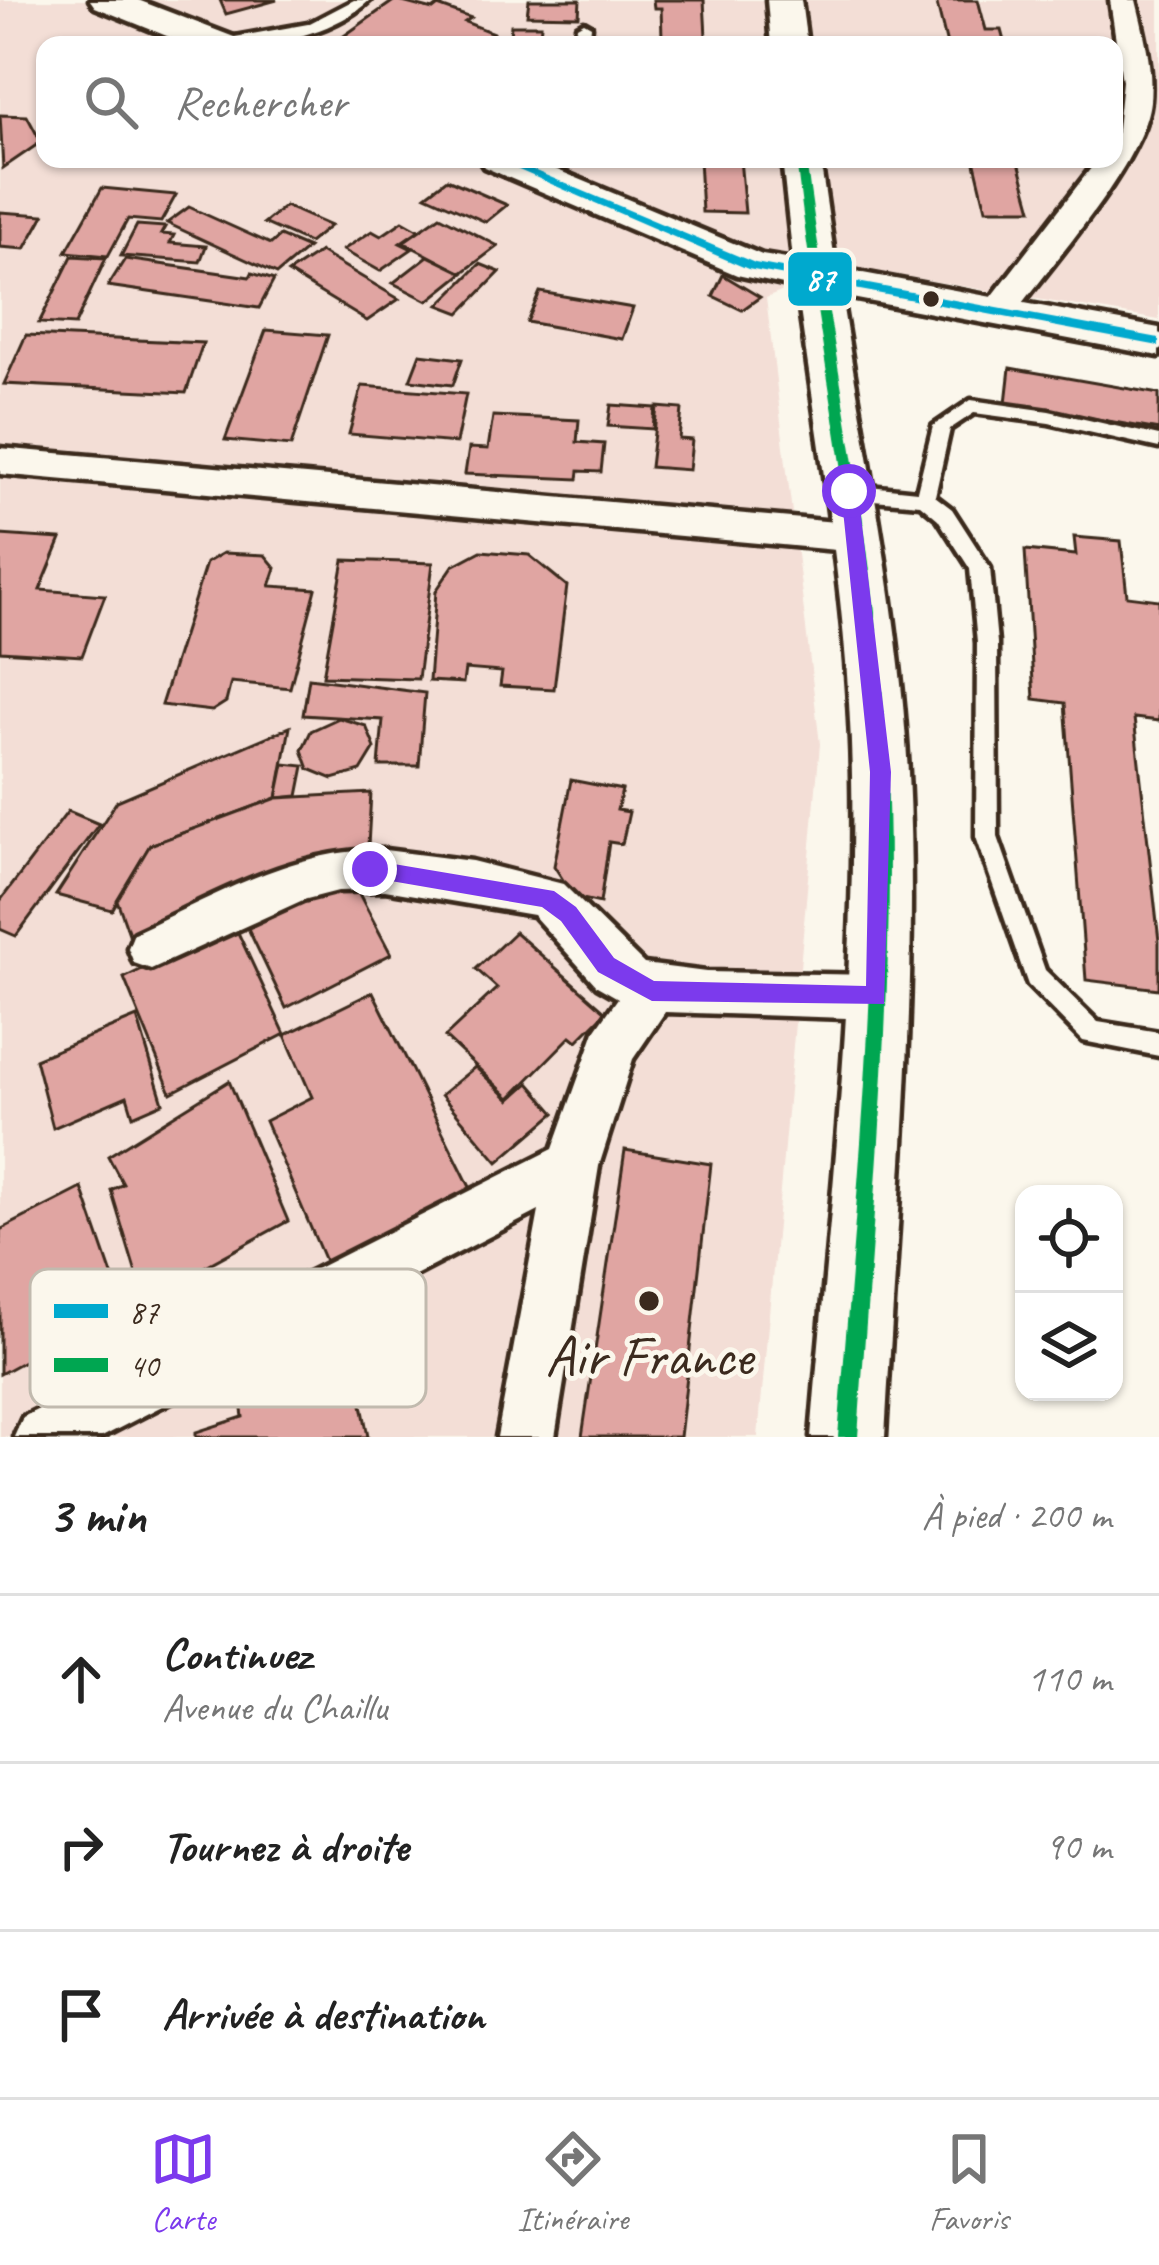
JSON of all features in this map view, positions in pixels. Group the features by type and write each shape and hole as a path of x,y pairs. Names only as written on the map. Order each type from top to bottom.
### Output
{"street":[{"path":"107,0 199,36"},
{"path":"784,0 788,36"},
{"path":"1123,0 1138,71 1137,110 1123,140"},
{"path":"520,168 752,266 1159,342"},
{"path":"802,168 814,278 854,515 880,772 877,997 848,1437"},
{"path":"999,311 1107,168"},
{"path":"0,461 854,515"},
{"path":"151,948 316,877 370,869 547,898 568,914 606,965 652,991 877,997"},
{"path":"526,1437 573,1166 612,1048 652,991"},
{"path":"372,1269 573,1166"},
{"path":"43,1437 102,1407"}],"lane":[{"path":"265,36 300,30 363,0"},
{"path":"583,36 584,26"},
{"path":"925,498 942,426 971,406 1049,416 1159,442"},
{"path":"854,515 925,498"},
{"path":"925,498 945,514 980,568 988,643 987,837 1036,977 1092,1034 1159,1044"}],"shaded area":[{"path":"0,0 1159,0 1159,320 845,266 766,298 820,744 758,1437 0,1437"}],"building":[{"path":"220,0 277,0 226,14"},
{"path":"395,0 433,10 438,6 471,18 465,22 493,33 489,36 344,36"},
{"path":"529,0 580,0 579,16 527,15"},
{"path":"653,0 704,0 706,36 662,36 661,8 654,8"},
{"path":"936,0 978,0 986,30 1001,30 1003,36 945,36"},
{"path":"511,25 541,25 540,36 510,36"},
{"path":"0,115 27,116 36,133 36,145 3,168"},
{"path":"700,168 741,168 745,213 702,212"},
{"path":"976,168 1021,168 1032,209 986,209"},
{"path":"447,179 507,205 486,222 426,195"},
{"path":"102,188 176,195 161,222 128,219 108,256 66,252"},
{"path":"285,206 330,226 309,243 264,223"},
{"path":"189,207 271,244 280,236 308,248 277,274 167,223"},
{"path":"0,212 44,215 25,249 0,247"},
{"path":"440,216 498,246 462,273 403,242"},
{"path":"403,221 419,230 400,243 412,249 380,271 343,250 372,231 381,236"},
{"path":"137,225 165,227 161,234 174,235 170,243 206,246 200,262 121,256"},
{"path":"320,252 399,299 367,321 288,273"},
{"path":"72,256 106,258 75,325 39,323"},
{"path":"428,256 463,273 428,301 393,283"},
{"path":"125,259 250,277 252,273 274,280 259,308 108,286"},
{"path":"480,264 500,272 460,313 439,305"},
{"path":"723,275 760,297 742,310 713,296"},
{"path":"540,292 633,308 622,339 527,322"},
{"path":"266,330 328,335 291,446 225,440"},
{"path":"26,335 203,343 186,393 4,384"},
{"path":"420,354 462,359 453,385 410,380"},
{"path":"1010,368 1159,394 1159,430 1006,403"},
{"path":"362,386 466,394 456,443 349,434"},
{"path":"611,405 655,408 653,429 608,426"},
{"path":"657,407 682,409 679,439 692,440 689,470 650,467"},
{"path":"493,416 579,420 577,442 604,444 601,472 579,471 578,479 465,474 469,448 488,449"},
{"path":"0,535 61,539 40,590 105,595 82,656 0,651"},
{"path":"1074,537 1121,541 1127,596 1159,600 1159,721 1134,718 1159,941 1159,989 1086,980 1065,703 1034,699 1025,550 1076,555"},
{"path":"481,551 529,555 567,586 554,689 500,686 502,672 465,669 463,683 429,681 436,591 453,566"},
{"path":"223,553 265,555 276,568 270,586 316,589 290,688 231,682 226,702 212,711 161,705 206,563"},
{"path":"344,560 433,563 418,679 323,676"},
{"path":"309,678 425,693 419,766 379,766 383,720 303,715"},
{"path":"339,718 366,726 375,748 361,771 333,779 309,769 302,750 311,731"},
{"path":"290,727 277,798 150,845 112,910 56,895 117,801"},
{"path":"284,764 304,766 298,796 277,798"},
{"path":"571,780 622,790 617,810 629,812 622,844 609,842 600,903 574,897 554,866"},
{"path":"371,793 368,846 134,948 117,900 150,845 277,798"},
{"path":"68,811 99,824 16,936 0,929 0,901"},
{"path":"347,871 391,954 286,1008 243,918"},
{"path":"234,924 285,1034 171,1093 124,978"},
{"path":"515,932 606,1012 577,1041 571,1036 510,1098 445,1037 497,988 476,969"},
{"path":"373,992 471,1189 328,1268 265,1121 312,1097 285,1035"},
{"path":"137,1017 163,1103 133,1116 127,1096 53,1128 35,1059"},
{"path":"475,1067 510,1100 529,1083 555,1113 498,1162 441,1095"},
{"path":"229,1081 288,1221 201,1269 135,1269 111,1190 123,1184 108,1156"},
{"name":"Air France","path":"625,1150 711,1164 680,1437 582,1437"},
{"path":"82,1188 110,1269 30,1269 30,1358 0,1374 0,1230"},
{"path":"242,1407 362,1407 368,1437 196,1437 196,1432 243,1417"}],"transit line":[{"name":"87","path":"519,168 752,266 1159,342"},
{"name":"40","path":"802,168 868,619 880,773 877,1022 848,1437"}],"place":[{"name":"Air France","path":"649,1301"}],"route":[{"path":"370,869 547,898 568,914 606,965 652,991 877,997 880,772 858,538 849,491"}]}
